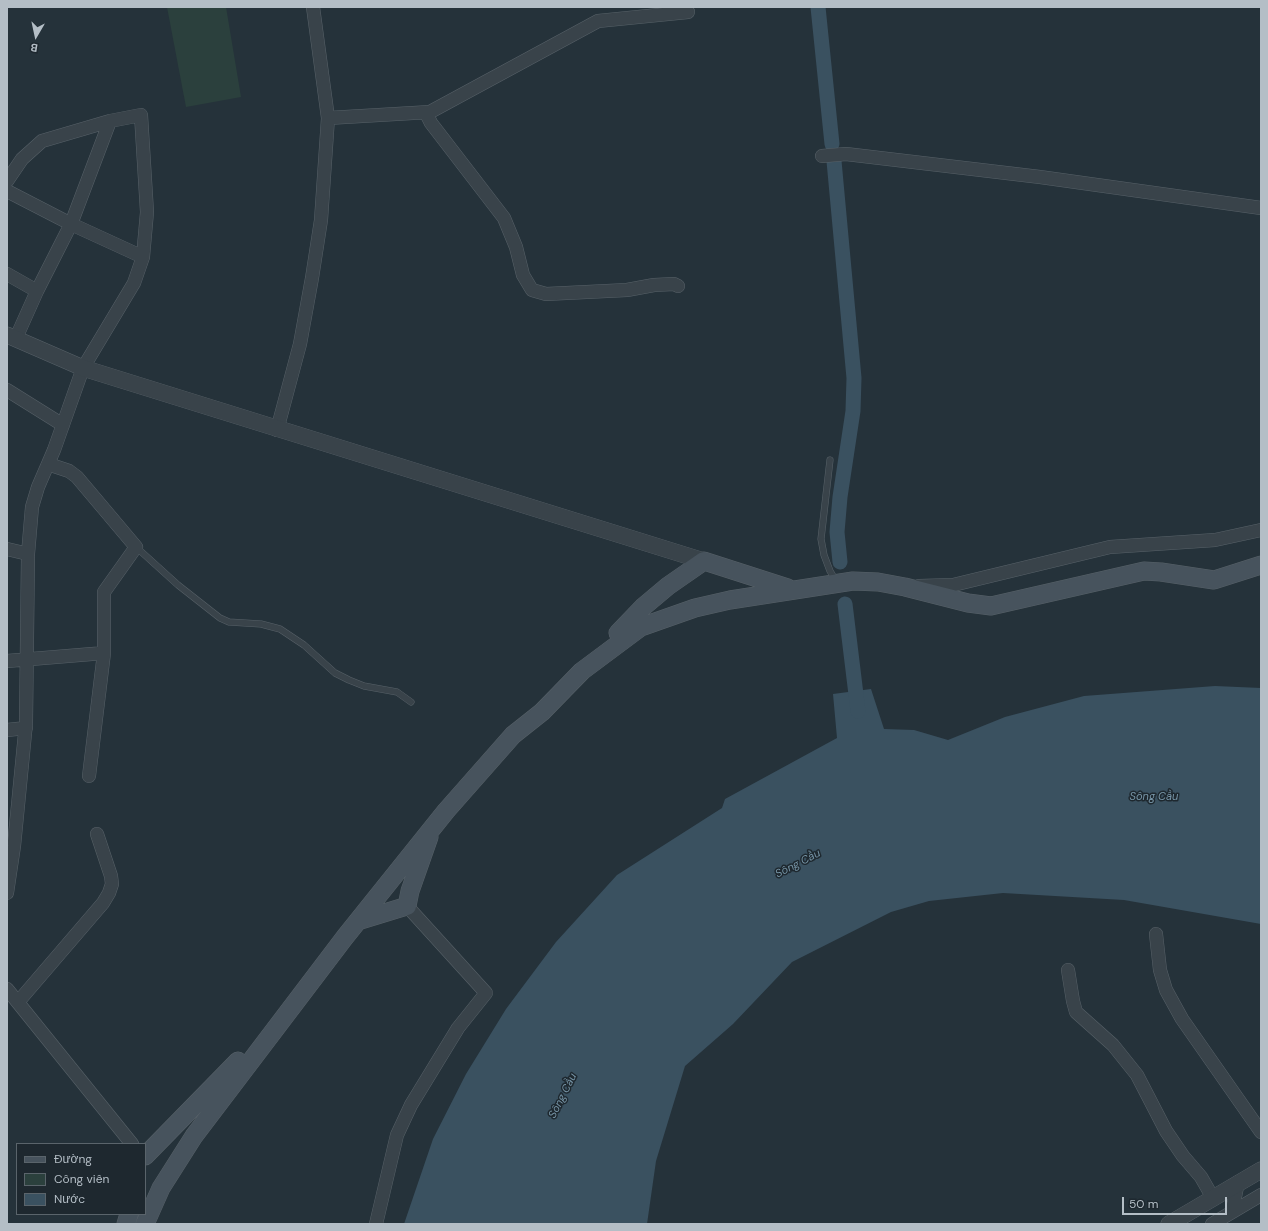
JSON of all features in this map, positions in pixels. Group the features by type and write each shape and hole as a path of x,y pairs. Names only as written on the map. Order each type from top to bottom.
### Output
{"main road":[{"path":"145,1224 161,1188 190,1142 278,1024 431,829 513,735 542,712 643,607 668,586 704,561 791,589"},
{"path":"582,671 641,627 695,608 791,589 854,581 878,582 905,587 968,603 991,606 1144,571 1214,580 1261,565"},
{"path":"358,921 407,906 410,891 424,854 431,829"},
{"path":"146,1155 278,1024"}],"street":[{"path":"277,430 300,344 321,220 328,118 313,7"},
{"path":"328,118 426,113 437,109 598,21 688,12"},
{"path":"426,113 431,123 504,218 516,247 523,275 532,290 546,294 627,290 654,285 674,284 678,286"},
{"path":"7,181 22,159 42,141 110,121 141,115 147,212 143,257 134,284 83,368 63,425 38,487 32,507 28,554 28,660 26,728 11,845 7,893"},
{"path":"110,121 71,224 37,291 11,337 83,368 277,430 704,561"},
{"path":"822,156 846,154 1040,177 1261,208"},
{"path":"7,191 71,224 143,257"},
{"path":"7,274 37,291"},
{"path":"7,390 63,425"},
{"path":"48,464 69,471 77,477 136,547 104,592 104,653 89,776"},
{"path":"905,587 953,585 1110,547 1214,540 1261,530"},
{"path":"7,549 28,554"},
{"path":"7,661 104,653"},
{"path":"7,730 26,728"},
{"path":"18,1002 109,893 112,884 112,876 97,834"},
{"path":"376,1224 397,1135 411,1105 458,1028 486,993 407,906"},
{"path":"1156,934 1160,970 1172,1001 1194,1037 1261,1132"},
{"path":"1068,970 1076,1012 1113,1045 1137,1075 1166,1131 1201,1178 1213,1198"},
{"path":"7,989 131,1143"},
{"path":"1169,1224 1238,1182 1261,1170"},
{"path":"1232,1212 1238,1182"},
{"path":"1212,1224 1261,1195"}],"lane":[{"path":"830,460 821,539 824,555 830,571 837,583"},
{"path":"136,547 178,585 220,618 229,622 261,624 280,629 304,645 335,673 364,686 397,692 411,702"}],"green space":[{"path":"167,7 226,7 241,97 186,107"}],"water":[{"name":"Sông Cầu","path":"1215,686 1261,688 1261,924 1124,900 1003,893 929,901 891,912 792,962 733,1024 685,1066 656,1161 647,1224 404,1224 433,1139 466,1074 506,1009 556,942 617,875 722,808 725,799 837,738 833,694 871,689 884,729 914,730 948,740 1005,717 1084,696"}],"waterway":[{"path":"818,7 832,144"},
{"path":"834,161 854,378 853,411 840,497 837,532 840,562"},
{"path":"845,604 858,711"}]}
